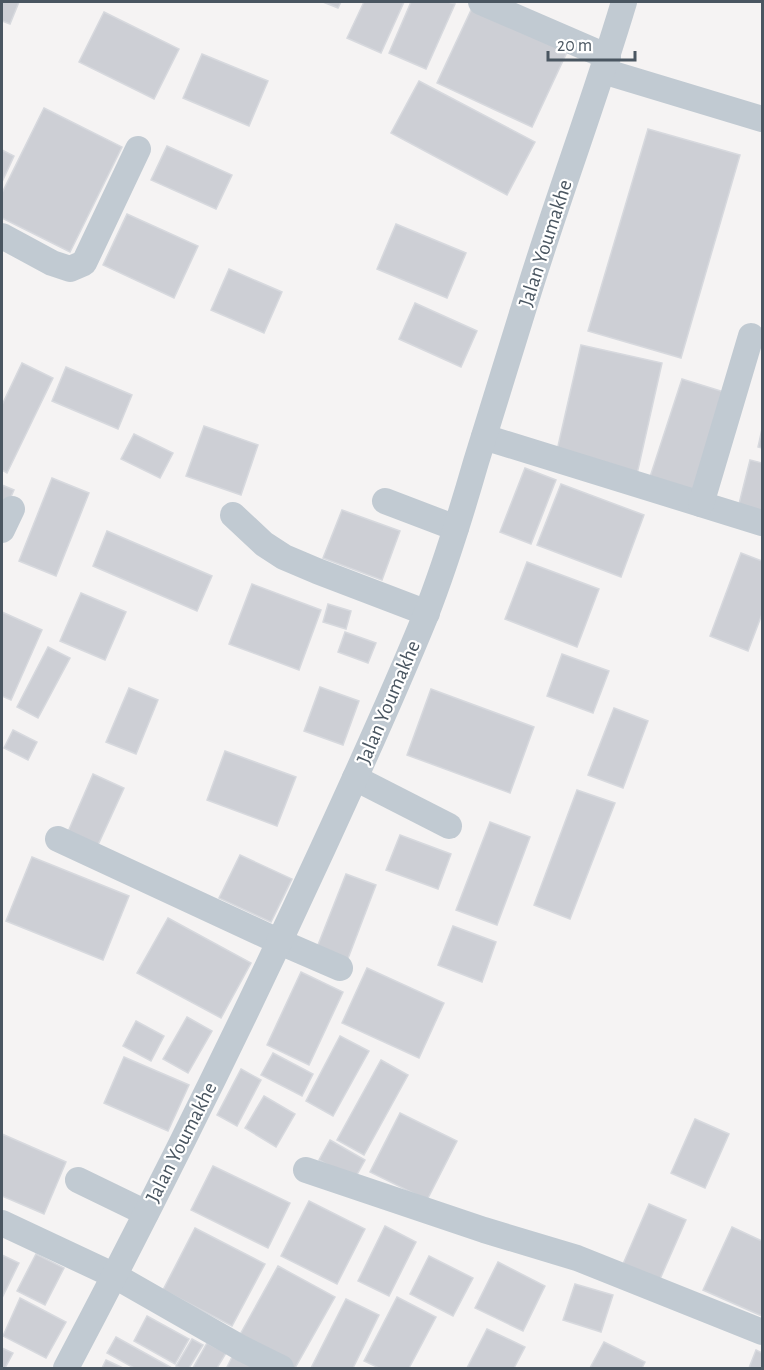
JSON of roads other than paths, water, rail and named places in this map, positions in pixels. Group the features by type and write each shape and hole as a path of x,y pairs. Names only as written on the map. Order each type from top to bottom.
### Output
{"street":[{"path":"481,2 605,64 762,119"},
{"name":"Jalan Youmakhe","path":"66,1368 115,1276 280,942 395,690 427,613 624,2"},
{"path":"2,236 52,263 70,269 84,263 138,149"},
{"path":"701,504 751,336"},
{"path":"484,437 762,523"},
{"path":"385,501 456,528"},
{"path":"233,515 264,544 284,557 427,613"},
{"path":"355,778 449,826"},
{"path":"58,839 340,969"},
{"path":"306,1170 484,1230 577,1258 762,1332"},
{"path":"78,1180 146,1213"},
{"path":"2,1223 115,1276 241,1348 281,1368"}]}
